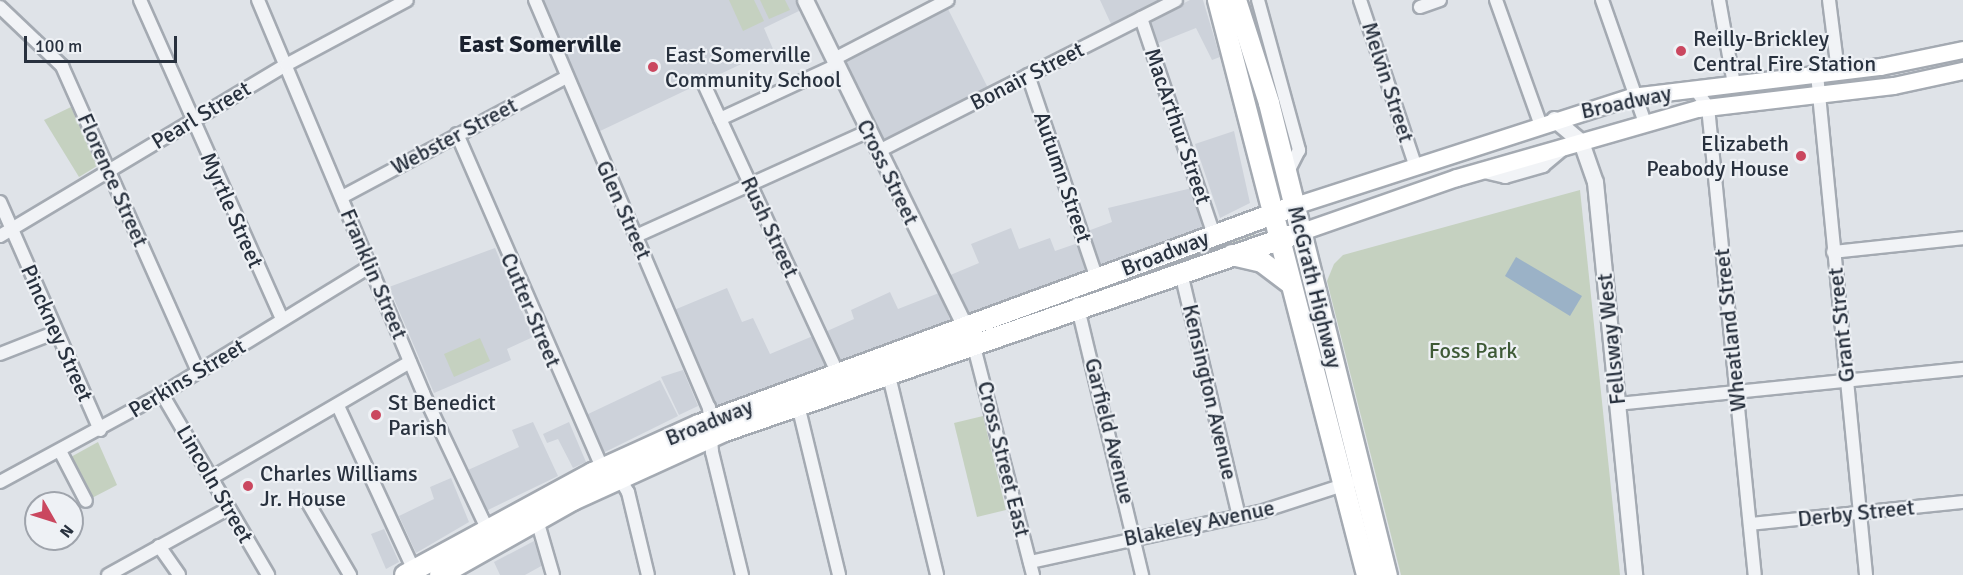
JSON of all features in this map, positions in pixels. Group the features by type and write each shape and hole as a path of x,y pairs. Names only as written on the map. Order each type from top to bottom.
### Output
{"main road":[{"name":"McGrath Highway","path":"1218,0 1365,570"},
{"name":"McGrath Highway","path":"1236,0 1287,174 1387,575"},
{"name":"Broadway","path":"412,573 491,536 610,473 710,429 796,396 888,372 1097,279 1273,213 1415,164 1547,121 1632,97 1817,74 1963,50"},
{"name":"Broadway","path":"796,396 837,372 969,335 1078,308 1482,172 1645,123 1708,107 1820,94 1960,70"},
{"path":"1771,80 1773,100"},
{"path":"1232,255 1262,262 1291,284"},
{"name":"Broadway","path":"440,575 491,536 537,520 610,473"}],"street":[{"name":"Myrtle Street","path":"140,0 282,319"},
{"name":"Franklin Street","path":"258,0 410,362 491,536"},
{"name":"Pearl Street","path":"0,236 286,65 406,0"},
{"name":"Glen Street","path":"535,0 709,408 710,429 742,575"},
{"name":"Cross Street","path":"805,0 969,335"},
{"path":"720,119 835,62 948,0"},
{"name":"Bonair Street","path":"879,151 1176,0"},
{"path":"1258,0 1299,149 1287,174"},
{"name":"Melvin Street","path":"1360,0 1415,164"},
{"path":"1420,7 1440,0"},
{"path":"1496,0 1547,121 1573,144"},
{"path":"1602,0 1633,85 1632,97 1645,123"},
{"path":"1719,0 1734,84"},
{"path":"1829,0 1838,71"},
{"name":"Florence Street","path":"0,7 62,66 198,372"},
{"name":"MacArthur Street","path":"1141,18 1214,235"},
{"name":"Grant Street","path":"1817,74 1866,575"},
{"name":"Autumn Street","path":"1028,75 1097,279"},
{"name":"Webster Street","path":"342,197 567,77"},
{"name":"Rush Street","path":"703,82 837,372"},
{"path":"1695,89 1708,107"},
{"name":"Wheatland Street","path":"1708,107 1755,575"},
{"path":"636,236 869,131"},
{"name":"Cutter Street","path":"457,134 610,473 648,575"},
{"name":"Fellsway West","path":"1573,144 1595,182 1634,575"},
{"name":"Pinckney Street","path":"0,202 100,430"},
{"path":"1833,252 1963,238"},
{"name":"Perkins Street","path":"0,482 100,430 162,394 369,267"},
{"name":"Kensington Avenue","path":"1181,273 1238,512"},
{"name":"Garfield Avenue","path":"1072,289 1142,575"},
{"path":"0,354 56,332"},
{"name":"Cross Street East","path":"969,335 1032,569"},
{"path":"213,477 410,362"},
{"path":"1617,404 1963,369"},
{"path":"888,372 937,575"},
{"name":"Lincoln Street","path":"162,394 213,477 267,575"},
{"path":"796,396 839,575"},
{"path":"338,406 412,573"},
{"path":"60,451 86,501"},
{"path":"1344,488 1360,471"},
{"name":"Blakeley Avenue","path":"1032,569 1134,536 1238,512 1260,512 1344,488"},
{"path":"307,501 350,575"},
{"name":"Derby Street","path":"1750,524 1963,502"},
{"path":"108,575 229,508"},
{"path":"537,520 554,575"},
{"path":"159,546 179,575"}],"shaded area":[{"name":"East Somerville Community School","path":"542,0 796,0 801,10 764,28 773,49 598,132"},
{"path":"1100,0 1164,0 1112,26"},
{"path":"1190,0 1203,0 1220,57 1212,60 1196,28 1156,44 1149,21"},
{"path":"948,9 988,88 883,141 844,62"},
{"path":"1234,131 1250,203 1220,218 1195,144"},
{"path":"1192,188 1203,230 1099,268 1085,232 1112,222 1108,208"},
{"path":"1011,228 1019,249 1050,238 1055,251 1081,242 1090,273 969,317 948,276 979,263 971,244"},
{"path":"495,248 533,337 507,349 511,360 434,393 389,287"},
{"path":"727,288 742,322 753,318 770,354 813,336 826,366 717,409 674,310"},
{"path":"890,292 898,309 939,293 951,322 839,360 825,332 854,319 851,310"},
{"path":"683,370 698,406 679,415 661,377"},
{"path":"660,380 678,416 603,453 586,415"},
{"path":"533,422 558,476 486,511 468,470 519,447 512,430"},
{"path":"569,422 586,462 573,468 558,439 547,443 543,434"},
{"path":"451,478 469,522 416,553 399,516 434,499 430,487"},
{"path":"384,529 399,562 386,569 371,534"},
{"path":"534,541 543,565 525,575 500,575 494,562"}],"green space":[{"path":"729,0 754,0 764,21 743,31"},
{"path":"760,0 785,0 790,10 769,19"},
{"path":"71,107 97,166 79,177 44,120"},
{"name":"Foss Park","path":"1580,190 1620,575 1401,575 1327,281 1334,264 1343,255"},
{"path":"1255,229 1256,234 1089,296 1139,271"},
{"path":"480,338 490,361 454,377 444,354"},
{"path":"983,416 1006,510 977,517 954,423"},
{"path":"98,442 117,485 90,499 69,458"}],"water":[{"path":"1516,257 1582,296 1570,316 1505,276"}],"place":[{"name":"Reilly-Brickley Central Fire Station","path":"1681,51"},
{"name":"East Somerville Community School","path":"653,67"},
{"name":"Elizabeth Peabody House","path":"1801,156"},
{"name":"St Benedict Parish","path":"376,415"},
{"name":"Charles Williams Jr. House","path":"248,486"}],"district":[{"name":"East Somerville","path":"540,45"}]}
